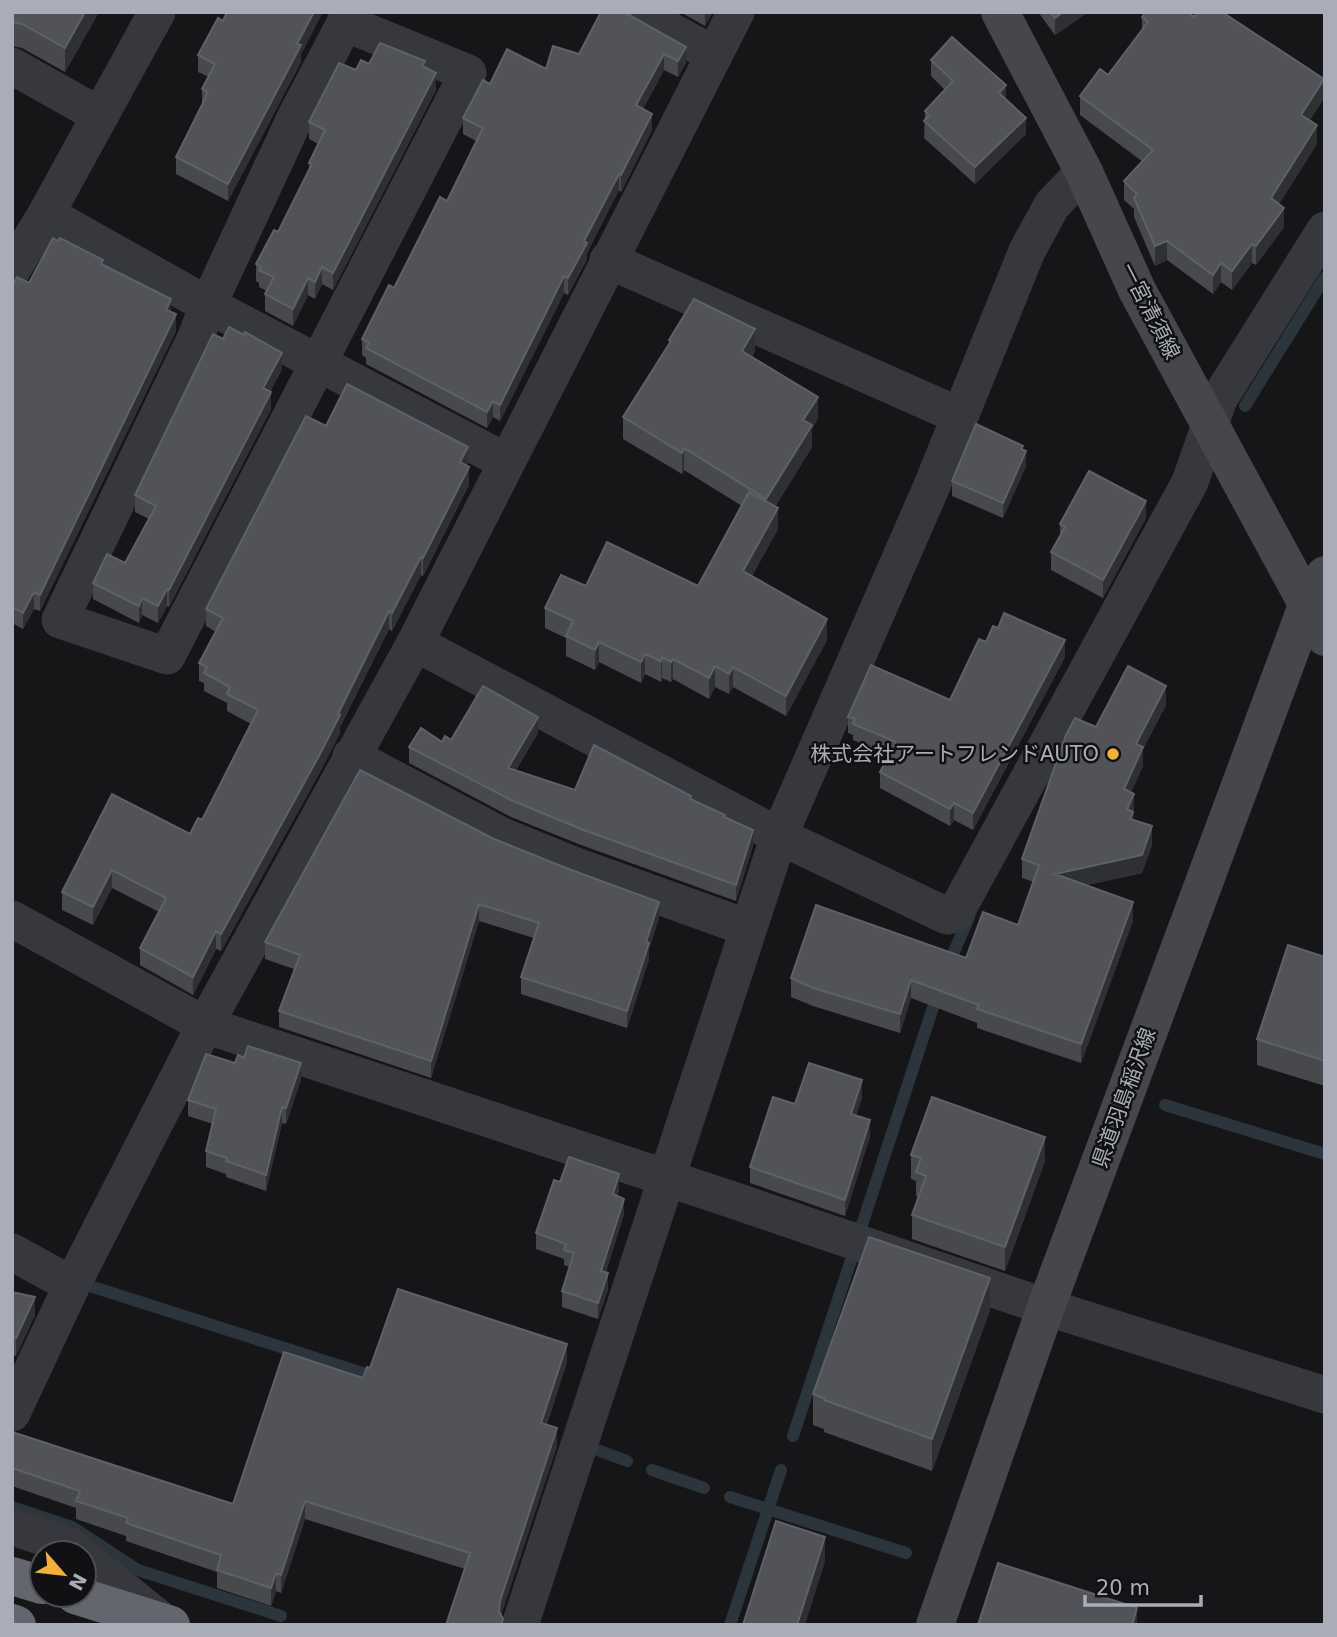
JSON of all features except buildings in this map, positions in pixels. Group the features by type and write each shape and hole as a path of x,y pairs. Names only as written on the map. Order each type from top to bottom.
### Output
{"highway":[{"path":"98,1602 168,1624"},
{"path":"12,1623 17,1625"}],"main road":[{"name":"一宮清須線","path":"999,12 1084,172 1137,290 1210,425 1319,606"},
{"name":"県道羽島稲沢線","path":"935,1625 1046,1307 1319,606"}],"street":[{"path":"12,270 46,214 157,12"},
{"path":"636,12 713,54"},
{"path":"12,1412 72,1285 205,1025 415,643 736,12"},
{"path":"345,23 468,73 167,656 60,620 196,337 208,305 296,116 345,23"},
{"path":"12,66 99,115"},
{"path":"520,1625 779,836 960,416 1027,251 1052,205 1084,172"},
{"path":"46,214 208,305 507,462"},
{"path":"415,643 779,836 947,916 955,914 1190,482 1219,399 1325,230"},
{"path":"608,260 960,416"},
{"path":"352,756 502,836 748,928"},
{"path":"12,919 205,1025 1046,1307 1325,1395"},
{"path":"12,1252 72,1285"},
{"path":"12,1527 48,1539"},
{"path":"98,1569 168,1624"}],"waterway":[{"path":"1245,406 1325,277"},
{"path":"947,968 969,917"},
{"path":"861,1228 938,992"},
{"path":"1165,1105 1325,1154"},
{"path":"793,1436 853,1254"},
{"path":"90,1286 378,1378"},
{"path":"592,1448 627,1461"},
{"path":"652,1470 704,1488"},
{"path":"730,1625 781,1470"},
{"path":"730,1497 906,1553"},
{"path":"12,1507 72,1527 138,1570 281,1616"}],"place":[{"name":"株式会社アートフレンドAUTO","path":"1113,754"}]}
